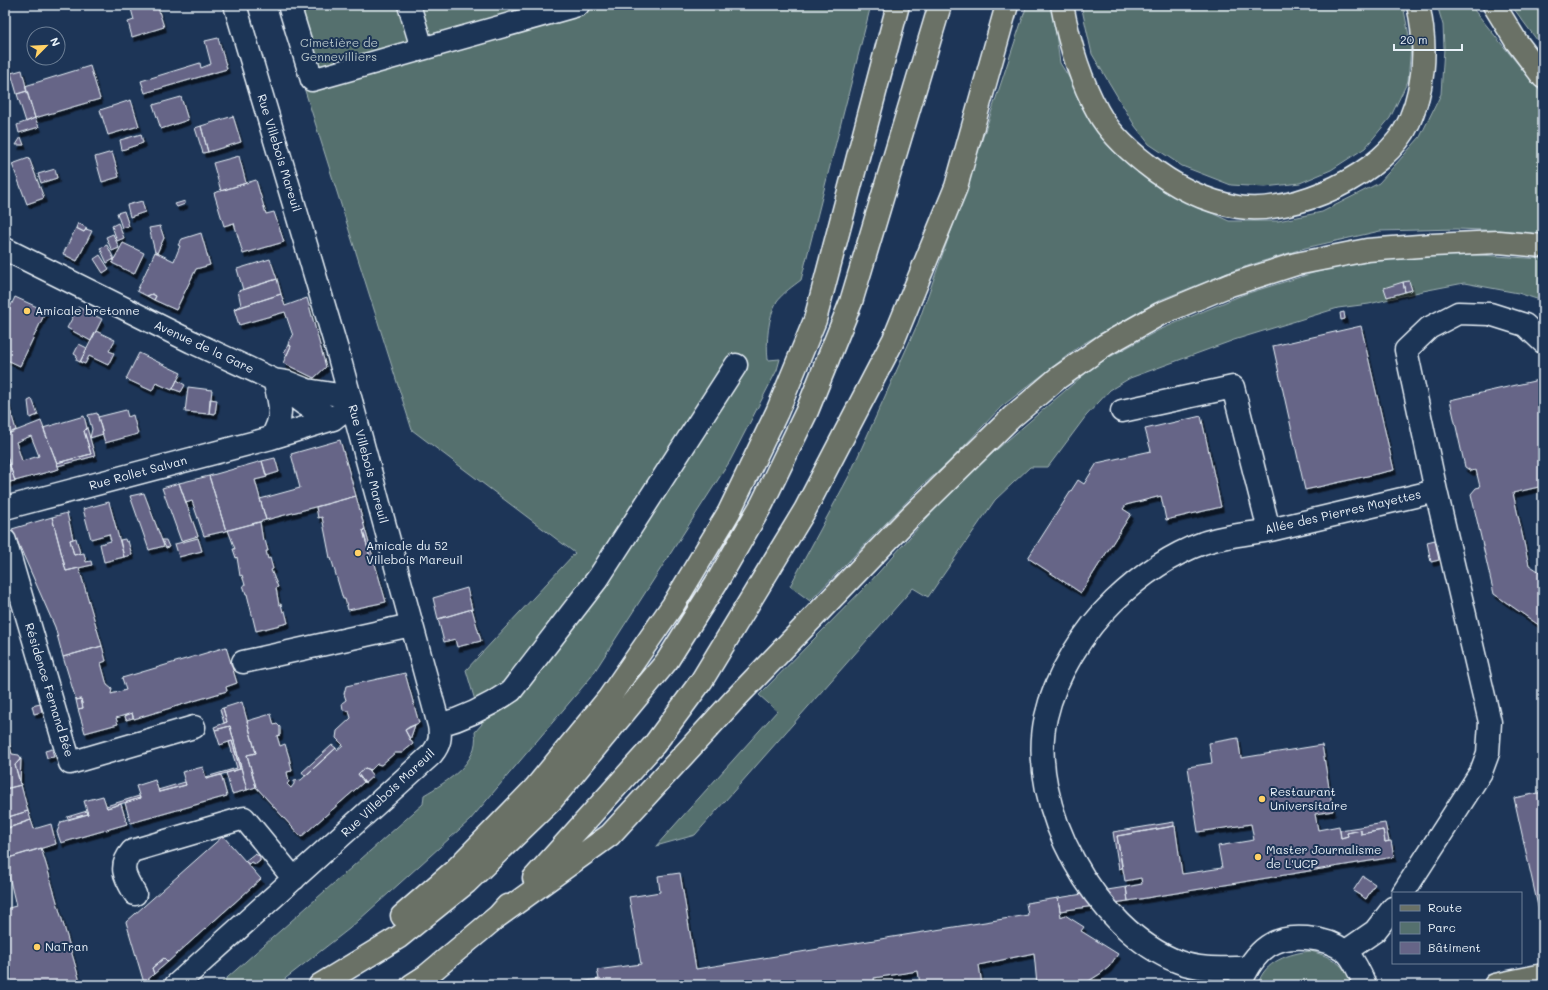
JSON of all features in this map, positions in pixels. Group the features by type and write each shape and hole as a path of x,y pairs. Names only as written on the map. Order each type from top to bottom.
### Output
{"main road":[{"path":"319,985 454,871 535,788 608,699 673,605 729,512 777,412 815,320 898,5"},
{"path":"319,985 399,937 466,883 551,801 667,661 710,594 762,504 807,411 851,302 940,5"},
{"path":"498,916 590,818 654,745 702,680 805,510 894,339 956,187 1008,5"},
{"path":"1062,5 1069,42 1082,79 1098,112 1124,146 1163,177 1202,198 1239,207 1273,207 1307,199 1334,189 1362,172 1391,148 1408,123 1417,99 1424,62 1423,25 1418,5"},
{"path":"1478,5 1516,41"},
{"path":"1494,5 1516,41 1543,77"},
{"path":"412,985 426,976 498,916 610,835 734,699 909,518 1012,417 1058,378 1105,345 1160,314 1230,286 1296,264 1367,250 1425,245 1498,242 1543,246"},
{"path":"1495,985 1543,975"}],"street":[{"name":"Rue Villebois Mareuil","path":"176,985 432,754 438,746 441,736 352,404 235,5"},
{"path":"289,5 312,80 422,48 528,12 578,5"},
{"path":"409,5 422,48"},
{"name":"Avenue de la Gare","path":"5,249 192,342 274,380 287,382 307,390 345,396 352,404"},
{"path":"1436,491 1406,350 1429,328 1458,313 1490,314 1525,325 1543,342"},
{"path":"439,725 469,715 493,703 511,691 599,577 736,365"},
{"name":"Avenue de la Gare","path":"274,380 304,404 333,419"},
{"path":"271,438 278,427 280,416 280,403 274,380"},
{"path":"1122,410 1234,387 1269,530"},
{"name":"Rue Rollet Salvan","path":"5,508 271,438 333,419 352,404"},
{"name":"Allée des Pierres Mayettes","path":"1244,976 1214,968 1180,962 1138,940 1110,913 1070,852 1056,825 1046,786 1043,754 1045,719 1054,691 1067,664 1087,634 1113,602 1164,561 1204,543 1269,530 1436,491 1490,722 1488,752 1481,772 1404,892"},
{"name":"Résidence Fernand Bée","path":"5,541 70,763 194,727"},
{"path":"243,662 411,625"},
{"path":"135,894 127,880 124,870 125,860 132,851 244,818 294,879"},
{"path":"1346,951 1375,931 1392,909"},
{"path":"1244,976 1269,945 1293,937 1320,940 1346,951 1362,976 1365,985"}],"green space":[{"name":"Cimetière de Gennevilliers","path":"278,5 871,5 801,280 779,298 772,314 767,345 768,360 780,359 777,370 730,461 591,677 470,820 349,929 277,985 219,985 423,804 424,795 451,778 467,762 475,743 475,732 482,724 466,670 575,553 412,430"},
{"path":"1027,5 1052,5 1060,63 1114,149 1170,194 1229,221 1278,221 1322,212 1379,183 1420,137 1441,94 1444,48 1443,25 1437,5 1470,5 1543,95 1543,235 1512,231 1456,229 1380,231 1305,248 1238,269 1160,300 1081,345 1001,407 948,463 923,485 810,601 790,586 849,476 918,323 962,200"},
{"path":"1081,5 1403,5 1411,46 1408,81 1390,118 1365,148 1331,170 1300,183 1265,187 1231,185 1182,166 1149,144 1135,126 1092,54"},
{"path":"1511,5 1543,5 1543,48"},
{"path":"1464,254 1543,259 1543,301 1518,293 1464,283 1369,304 1338,308 1234,340 1130,378 1110,390 1086,416 1048,467 1030,467 995,500 928,597 913,588 695,835 656,846 777,711 759,695 870,582 958,483 1095,365 1159,330 1242,295 1326,269 1392,258"},
{"path":"1311,951 1326,956 1337,962 1345,971 1353,985 1258,985 1261,977 1272,964 1287,956"}],"building":[{"path":"130,5 157,5 164,27 132,37 128,22 134,20"},
{"path":"218,38 227,69 145,93 141,81 200,63 201,68 211,64 205,41"},
{"path":"5,50 11,73 5,75"},
{"path":"90,66 100,99 35,118 25,86"},
{"path":"22,70 27,91 17,94 11,73"},
{"path":"27,91 35,118 26,122 17,94"},
{"path":"181,97 188,120 161,129 153,105"},
{"path":"131,100 139,126 108,135 100,110"},
{"path":"233,116 241,142 208,152 201,126"},
{"path":"35,118 39,127 19,133 17,125"},
{"path":"201,126 208,152 203,153 195,128"},
{"path":"141,134 143,143 122,150 120,140"},
{"path":"21,137 24,145 16,145"},
{"path":"112,152 119,177 102,182 95,157"},
{"path":"239,156 246,183 221,191 213,163"},
{"path":"29,158 44,198 27,204 12,164"},
{"path":"55,169 57,178 41,183 38,174"},
{"path":"256,180 266,214 274,212 284,242 243,254 234,223 224,226 214,193"},
{"path":"142,201 145,212 130,217 127,205"},
{"path":"185,201 185,204 177,207 175,204"},
{"path":"124,211 129,226 122,228 117,213"},
{"path":"78,223 87,228 84,232 76,228"},
{"path":"118,223 124,238 117,241 112,226"},
{"path":"160,226 164,238 157,253 155,252 149,228"},
{"path":"76,228 84,232 86,229 92,231 77,261 63,254"},
{"path":"201,233 210,265 196,269 176,310 154,300 156,296 152,294 147,296 137,291 155,252 174,261 180,246 178,245 182,239"},
{"path":"113,234 119,248 112,251 106,237"},
{"path":"123,243 144,253 134,274 112,263"},
{"path":"107,245 114,259 107,263 100,248"},
{"path":"100,255 109,269 103,273 94,259"},
{"path":"270,259 277,279 243,290 237,269"},
{"path":"277,279 281,294 234,309 241,305 238,291"},
{"path":"1409,281 1412,290 1405,292 1403,282"},
{"path":"1403,282 1405,292 1387,297 1384,288"},
{"path":"152,294 156,296 154,300 147,296"},
{"path":"281,294 285,306 307,298 326,367 314,378 283,363 291,346 288,345 289,341 293,336 285,312 239,325 234,309"},
{"path":"15,297 46,311 20,366 5,359 5,318"},
{"path":"78,307 102,319 91,341 67,328"},
{"path":"1344,312 1345,319 1341,320 1340,313"},
{"path":"1361,326 1394,470 1305,490 1273,346"},
{"path":"96,331 115,340 109,351 114,353 108,365 89,356 85,364 80,362"},
{"path":"79,344 87,348 80,362 76,360 77,356 74,354"},
{"path":"288,345 291,346 287,355 284,353"},
{"path":"139,353 181,373 172,390 156,383 152,391 126,379"},
{"path":"1543,379 1543,486 1513,493 1529,565 1543,574 1543,628 1494,594 1471,494 1476,488 1480,487 1476,470 1471,471 1465,467 1450,400"},
{"path":"177,380 185,385 181,392 173,389"},
{"path":"188,387 212,390 209,414 185,412"},
{"path":"5,393 16,430 5,435"},
{"path":"32,399 38,415 30,418 28,401"},
{"path":"210,399 217,400 215,414 209,413"},
{"path":"126,410 128,417 133,415 138,434 105,443 98,417"},
{"path":"97,413 103,434 90,438 92,429 88,415"},
{"path":"84,416 87,428 84,431 91,454 57,463 43,428"},
{"path":"1201,416 1221,507 1166,520 1161,496 1126,505 1123,509 1131,514 1081,593 1028,558 1078,480 1084,484 1097,463 1151,451 1145,429"},
{"path":"41,421 59,469 15,481 5,451 5,435","holes":["31,436 39,456 22,461 16,442"]},
{"path":"87,428 95,456 58,466 57,463 91,454 84,431"},
{"path":"340,440 356,496 266,520 260,499 300,488 291,454"},
{"path":"5,451 15,481 5,483"},
{"path":"275,458 279,472 266,476 262,461"},
{"path":"262,461 267,477 255,480 266,520 226,531 209,476"},
{"path":"209,476 226,531 204,536 192,501 186,503 179,483"},
{"path":"179,483 198,536 181,541 162,488"},
{"path":"144,493 164,546 149,550 130,496"},
{"path":"356,496 365,529 363,530 370,557 373,557 386,602 348,610 330,558 322,517 318,518 316,507"},
{"path":"109,502 124,557 104,562 100,544 111,541 109,534 91,539 83,509"},
{"path":"67,513 73,539 70,540 74,555 84,553 86,562 91,561 92,565 66,571 52,517"},
{"path":"52,517 66,571 79,568 102,646 63,657 55,627 12,529"},
{"path":"260,522 263,541 265,540 268,551 266,551 268,559 270,558 273,569 271,570 278,587 276,588 279,605 281,604 283,612 285,611 288,623 256,631 247,594 243,585 245,585 242,575 240,576 237,557 236,558 233,549 235,549 228,530"},
{"path":"365,529 373,557 370,557 363,530"},
{"path":"76,538 80,553 74,555 70,540"},
{"path":"198,538 202,551 179,557 175,544"},
{"path":"125,539 126,542 128,541 132,555 124,557 120,540"},
{"path":"162,540 166,540 169,547 166,548"},
{"path":"1435,540 1439,560 1431,562 1427,542"},
{"path":"467,588 472,609 438,619 433,598"},
{"path":"472,609 481,641 457,647 455,639 444,642 438,619"},
{"path":"102,646 106,661 101,663 107,685 112,689 111,694 126,690 122,678 226,647 237,683 226,687 227,691 134,719 132,713 116,718 118,724 85,733 78,709 83,708 81,699 76,700 63,657"},
{"path":"405,673 419,723 405,730 413,744 402,753 395,753 381,765 377,764 371,770 365,768 358,774 364,782 301,837 256,787 247,755 256,753 247,721 271,714 274,725 277,724 280,727 280,735 277,736 280,746 285,744 289,757 292,771 287,772 289,782 287,784 291,788 294,781 301,780 336,748 337,750 343,745 336,738 337,731 351,718 349,711 343,710 342,703 346,700 344,694 346,686"},
{"path":"81,699 83,708 78,709 76,700"},
{"path":"242,702 256,753 247,755 256,787 247,790 230,726 215,730 214,727 227,722 223,708"},
{"path":"40,704 42,712 34,714 32,706"},
{"path":"223,708 227,722 224,723 220,709"},
{"path":"132,713 133,718 126,720 125,716"},
{"path":"415,725 410,740 405,730"},
{"path":"230,726 247,790 232,794 226,773 240,769 232,741 220,745 215,730"},
{"path":"5,730 12,754 19,755 21,758 15,765 21,785 5,789"},
{"path":"1238,738 1241,758 1322,745 1333,811 1315,814 1318,830 1339,826 1341,838 1348,836 1347,833 1361,830 1361,834 1383,830 1385,842 1391,841 1394,857 1128,901 1126,887 1142,884 1141,878 1125,881 1117,836 1175,826 1182,874 1222,868 1218,846 1254,840 1251,824 1198,832 1188,767 1212,763 1209,743"},
{"path":"232,741 240,769 206,779 206,777 237,768 229,742"},
{"path":"332,745 336,748 305,776 302,772"},
{"path":"52,749 54,757 47,758 45,751"},
{"path":"21,759 20,784 15,765"},
{"path":"203,767 206,779 221,775 227,796 131,823 125,803 140,798 136,786 155,780 159,792 186,785 182,772"},
{"path":"365,768 371,770 369,771 373,776 365,783 358,774"},
{"path":"185,782 186,785 159,792 158,790"},
{"path":"21,785 28,811 5,818 5,789"},
{"path":"1543,792 1543,919 1541,920 1514,798"},
{"path":"103,796 107,808 121,804 127,824 61,843 57,832 61,822 88,814 84,801"},
{"path":"139,796 140,798 107,808 106,806"},
{"path":"28,811 31,820 9,827 5,832 5,818"},
{"path":"87,811 88,814 68,819 67,817"},
{"path":"31,820 34,829 51,824 56,844 5,859 6,829"},
{"path":"1174,822 1174,826 1117,836 1122,868 1119,869 1113,832"},
{"path":"1385,823 1389,841 1385,842 1383,830 1361,834 1361,830 1347,833 1348,836 1341,838 1340,830"},
{"path":"223,836 261,879 168,962 164,958 152,968 154,974 144,983 126,922"},
{"name":"NaTran","path":"41,848 81,985 5,985 5,909 16,906 5,859"},
{"path":"254,854 260,856 260,861 256,864 251,862 249,864 245,861"},
{"path":"680,873 696,969 1028,915 1026,903 1058,898 1061,917 1065,915 1084,927 1081,931 1118,954 1109,967 1100,974 1084,984 1082,981 1070,985 1037,985 1034,953 979,965 982,985 920,985 918,971 874,978 875,985 559,985 599,979 597,970 641,964 629,897 660,892 658,876"},
{"path":"1363,876 1375,884 1366,899 1353,891"},
{"path":"1126,887 1128,901 1060,911 1058,898"},
{"path":"164,958 168,962 154,974 152,968"}],"place":[{"name":"Amicale bretonne","path":"27,311"},
{"name":"Amicale du 52 Villebois Mareuil","path":"358,553"},
{"name":"Restaurant Universitaire","path":"1262,799"},
{"name":"Master Journalisme de L'UCP","path":"1258,857"},
{"name":"NaTran","path":"37,947"}]}
